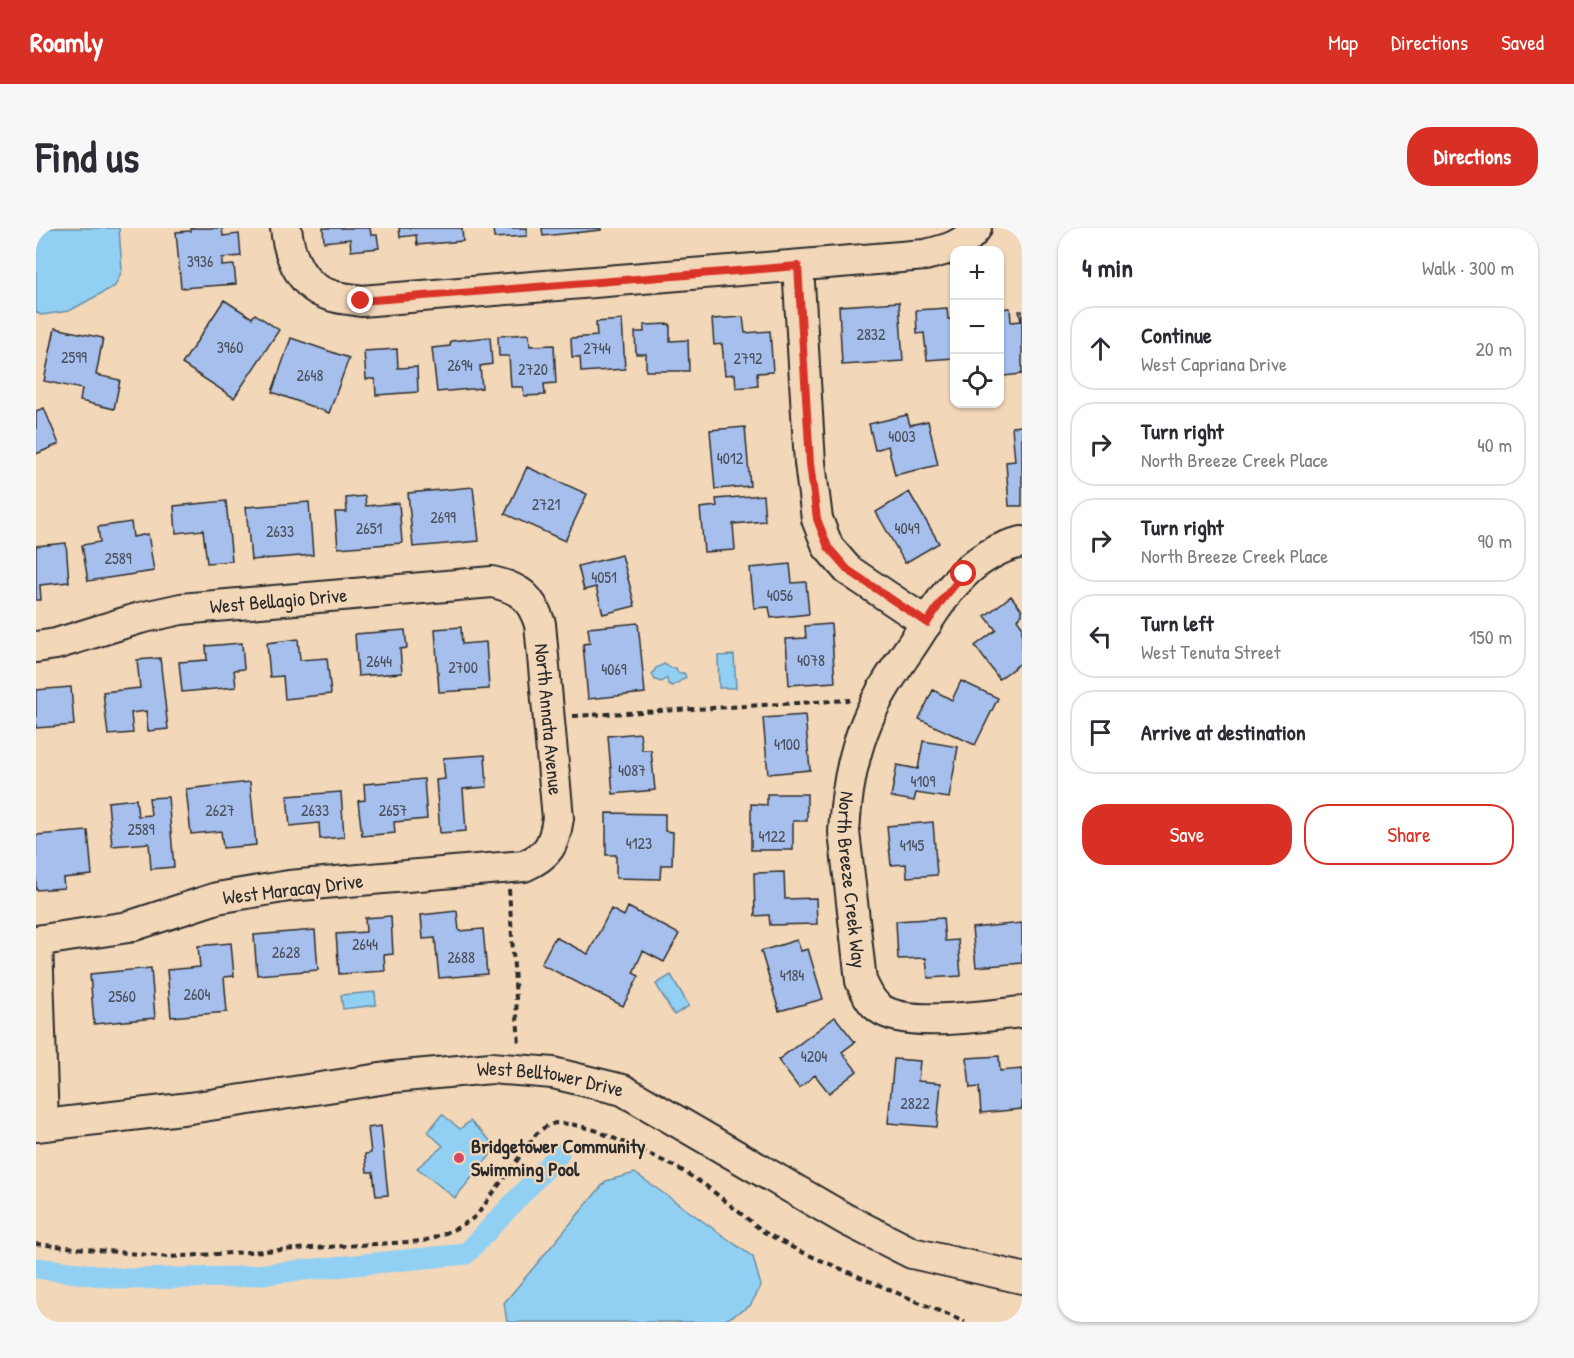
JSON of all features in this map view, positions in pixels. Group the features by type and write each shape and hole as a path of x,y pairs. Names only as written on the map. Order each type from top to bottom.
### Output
{"street":[{"path":"286,228 294,262 306,281 330,296 361,301 926,255 948,250 961,244 974,232"},
{"path":"798,266 810,463 817,519 828,547 848,570 927,623"},
{"name":"North Breeze Creek Way","path":"1022,542 988,556 964,574 943,599 890,678 867,721 853,764 845,809 846,856 861,981 879,1009 896,1017 921,1020 1022,1012"},
{"name":"West Bellagio Drive","path":"36,647 56,644 140,618 181,609 492,582 507,585 522,593"},
{"name":"North Annata Avenue","path":"522,593 534,607 540,624 558,818 549,850"},
{"name":"West Maracay Drive","path":"37,941 128,927 217,898 289,886 524,866 537,860 549,850"},
{"path":"37,941 40,1125"},
{"name":"West Belltower Drive","path":"40,1125 190,1108 393,1077 491,1068 553,1073 623,1090 845,1219 912,1253 1022,1278"}],"path":[{"path":"567,717 862,700"},
{"path":"509,883 520,1053"},
{"path":"36,1244 168,1257 424,1241 450,1232 477,1215 537,1133 544,1127 555,1123 571,1124 596,1130 678,1168 705,1185 764,1232 797,1250 965,1322"}],"water":[{"path":"36,228 119,228 122,270 115,286 69,311 41,315 36,312"},
{"path":"734,655 736,688 719,688 718,656"},
{"path":"664,664 676,668 678,673 684,673 686,677 673,686 668,684 667,678 661,682 655,680 652,674 656,668"},
{"path":"671,975 689,1006 674,1015 656,984"},
{"path":"375,992 376,1005 343,1009 341,995"},
{"name":"Bridgetower Community Swimming Pool","path":"442,1114 460,1129 470,1121 497,1147 455,1198 417,1168 443,1146 428,1132"},
{"path":"635,1173 753,1257 761,1286 750,1306 722,1322 507,1322 504,1303 606,1181"}],"building":[{"path":"191,228 222,228 223,236 239,234 241,256 222,258 222,266 234,265 236,284 181,288 176,232 191,231"},
{"path":"323,228 370,228 371,235 377,235 379,248 351,251 350,239 324,242"},
{"path":"399,228 462,228 463,241 417,245 416,235 400,237"},
{"path":"493,228 527,228 527,236 494,238"},
{"path":"542,228 601,228 601,230 543,236"},
{"path":"224,300 252,318 255,314 279,330 234,398 182,364"},
{"path":"899,302 903,361 842,365 839,306"},
{"path":"947,308 948,319 950,319 950,358 927,360 924,333 917,334 916,310"},
{"path":"1010,308 1011,322 1021,321 1019,311 1022,311 1022,374 1004,376 1004,309"},
{"path":"743,317 745,333 770,331 773,372 757,373 758,386 736,388 735,374 725,375 722,344 714,345 712,319"},
{"path":"622,320 625,369 581,372 580,357 572,357 571,338 597,336 596,322"},
{"path":"670,324 670,341 688,340 689,371 646,371 646,354 636,354 635,332 644,332 644,325"},
{"path":"55,328 103,338 96,375 120,380 114,409 80,401 82,389 44,381"},
{"path":"529,334 530,346 554,345 556,383 544,384 545,395 524,396 523,387 511,387 509,356 499,356 498,336"},
{"path":"490,337 492,364 480,366 482,388 437,392 432,348 450,346 451,341"},
{"path":"291,338 349,358 329,413 272,392"},
{"path":"397,349 398,368 417,367 418,392 376,395 375,379 366,379 364,351"},
{"path":"44,408 59,444 36,454 36,411"},
{"path":"907,415 910,425 928,421 938,465 895,475 888,446 875,450 869,424"},
{"path":"1022,426 1022,506 1009,506 1006,462 1015,461 1012,427"},
{"path":"745,427 750,486 715,489 710,430"},
{"path":"527,467 587,494 565,541 505,514"},
{"path":"473,487 479,541 413,547 408,493"},
{"path":"909,492 939,543 905,563 876,512"},
{"path":"763,495 765,521 733,524 735,550 704,552 700,508 717,506 716,499"},
{"path":"365,496 366,506 399,503 402,543 338,548 335,512 347,512 346,498"},
{"path":"226,501 232,561 207,563 203,530 176,533 174,506"},
{"path":"309,502 313,555 251,560 246,507"},
{"path":"131,522 133,537 148,534 154,571 88,581 82,545 100,542 98,527"},
{"path":"66,543 69,582 40,585 41,600 36,600 36,546"},
{"path":"622,555 635,606 603,614 596,587 584,590 578,566"},
{"path":"790,564 792,583 806,582 809,614 771,618 769,607 754,608 750,568"},
{"path":"1011,596 1022,610 1022,615 1017,619 1022,626 1022,662 999,679 975,646 996,630 985,616"},
{"path":"638,623 645,693 588,699 583,644 590,643 588,628"},
{"path":"831,624 835,682 789,685 786,639 806,638 805,626"},
{"path":"461,627 462,644 486,642 489,689 439,692 435,629"},
{"path":"405,630 407,648 400,649 402,673 358,676 355,634"},
{"path":"298,639 300,660 327,658 331,694 285,699 283,676 270,677 267,643"},
{"path":"242,643 244,669 234,670 236,687 182,692 179,662 207,660 206,646"},
{"path":"160,658 168,729 148,731 146,711 131,713 133,733 108,735 103,692 140,688 137,660"},
{"path":"961,681 998,698 975,745 919,719 933,690 952,700"},
{"path":"71,687 74,725 36,728 36,690"},
{"path":"805,715 810,770 768,774 763,718"},
{"path":"640,733 642,750 651,750 655,790 613,794 608,736"},
{"path":"923,741 958,747 949,798 916,793 914,801 891,797 897,765 918,769"},
{"path":"485,755 487,787 463,789 466,831 440,833 436,780 445,779 443,758"},
{"path":"424,779 427,819 394,822 395,833 362,836 358,801 365,800 364,784"},
{"path":"250,782 256,845 223,848 221,831 191,834 186,789"},
{"path":"341,792 344,837 320,839 319,823 290,826 287,796"},
{"path":"767,794 807,794 807,821 793,821 793,850 751,850 751,804 767,805"},
{"path":"168,797 174,867 151,869 149,843 112,846 108,802 136,799 138,816 151,815 149,798"},
{"path":"606,813 665,814 665,831 673,832 672,865 661,865 660,879 616,878 616,855 606,855"},
{"path":"933,822 937,875 907,877 906,864 891,865 887,826"},
{"path":"88,831 92,875 63,878 64,888 36,890 36,835"},
{"path":"784,872 785,899 816,898 817,924 770,925 769,915 755,916 754,873"},
{"path":"628,907 679,934 664,962 643,951 633,973 639,976 623,1006 541,964 555,937 588,954 611,909 624,916"},
{"path":"457,911 459,931 483,929 487,974 439,978 435,938 423,939 421,915"},
{"path":"391,916 393,954 384,955 385,971 339,974 336,934 366,932 365,918"},
{"path":"943,918 945,941 958,940 961,976 928,978 926,958 898,959 896,921"},
{"path":"1022,923 1022,963 976,967 972,928"},
{"path":"315,930 318,970 257,975 254,935"},
{"path":"797,940 801,951 808,949 823,999 779,1011 761,951"},
{"path":"231,943 234,976 224,977 227,1012 171,1017 167,970 200,967 198,946"},
{"path":"151,968 155,1018 94,1024 90,974"},
{"path":"835,1017 855,1042 842,1052 857,1071 829,1093 815,1075 799,1088 778,1060"},
{"path":"999,1056 1000,1071 1022,1069 1022,1109 981,1113 979,1087 970,1088 967,1058"},
{"path":"894,1059 920,1061 918,1081 941,1083 937,1127 888,1123"},
{"path":"381,1126 388,1195 376,1196 373,1172 367,1172 365,1154 371,1153 368,1128"}],"waterway":[{"path":"36,1268 127,1279 235,1277 466,1254 559,1154"}],"place":[{"name":"Bridgetower Community Swimming Pool","path":"459,1158"}],"route":[{"path":"361,301 798,266 810,463 817,519 828,547 848,570 927,623 964,574"}]}
